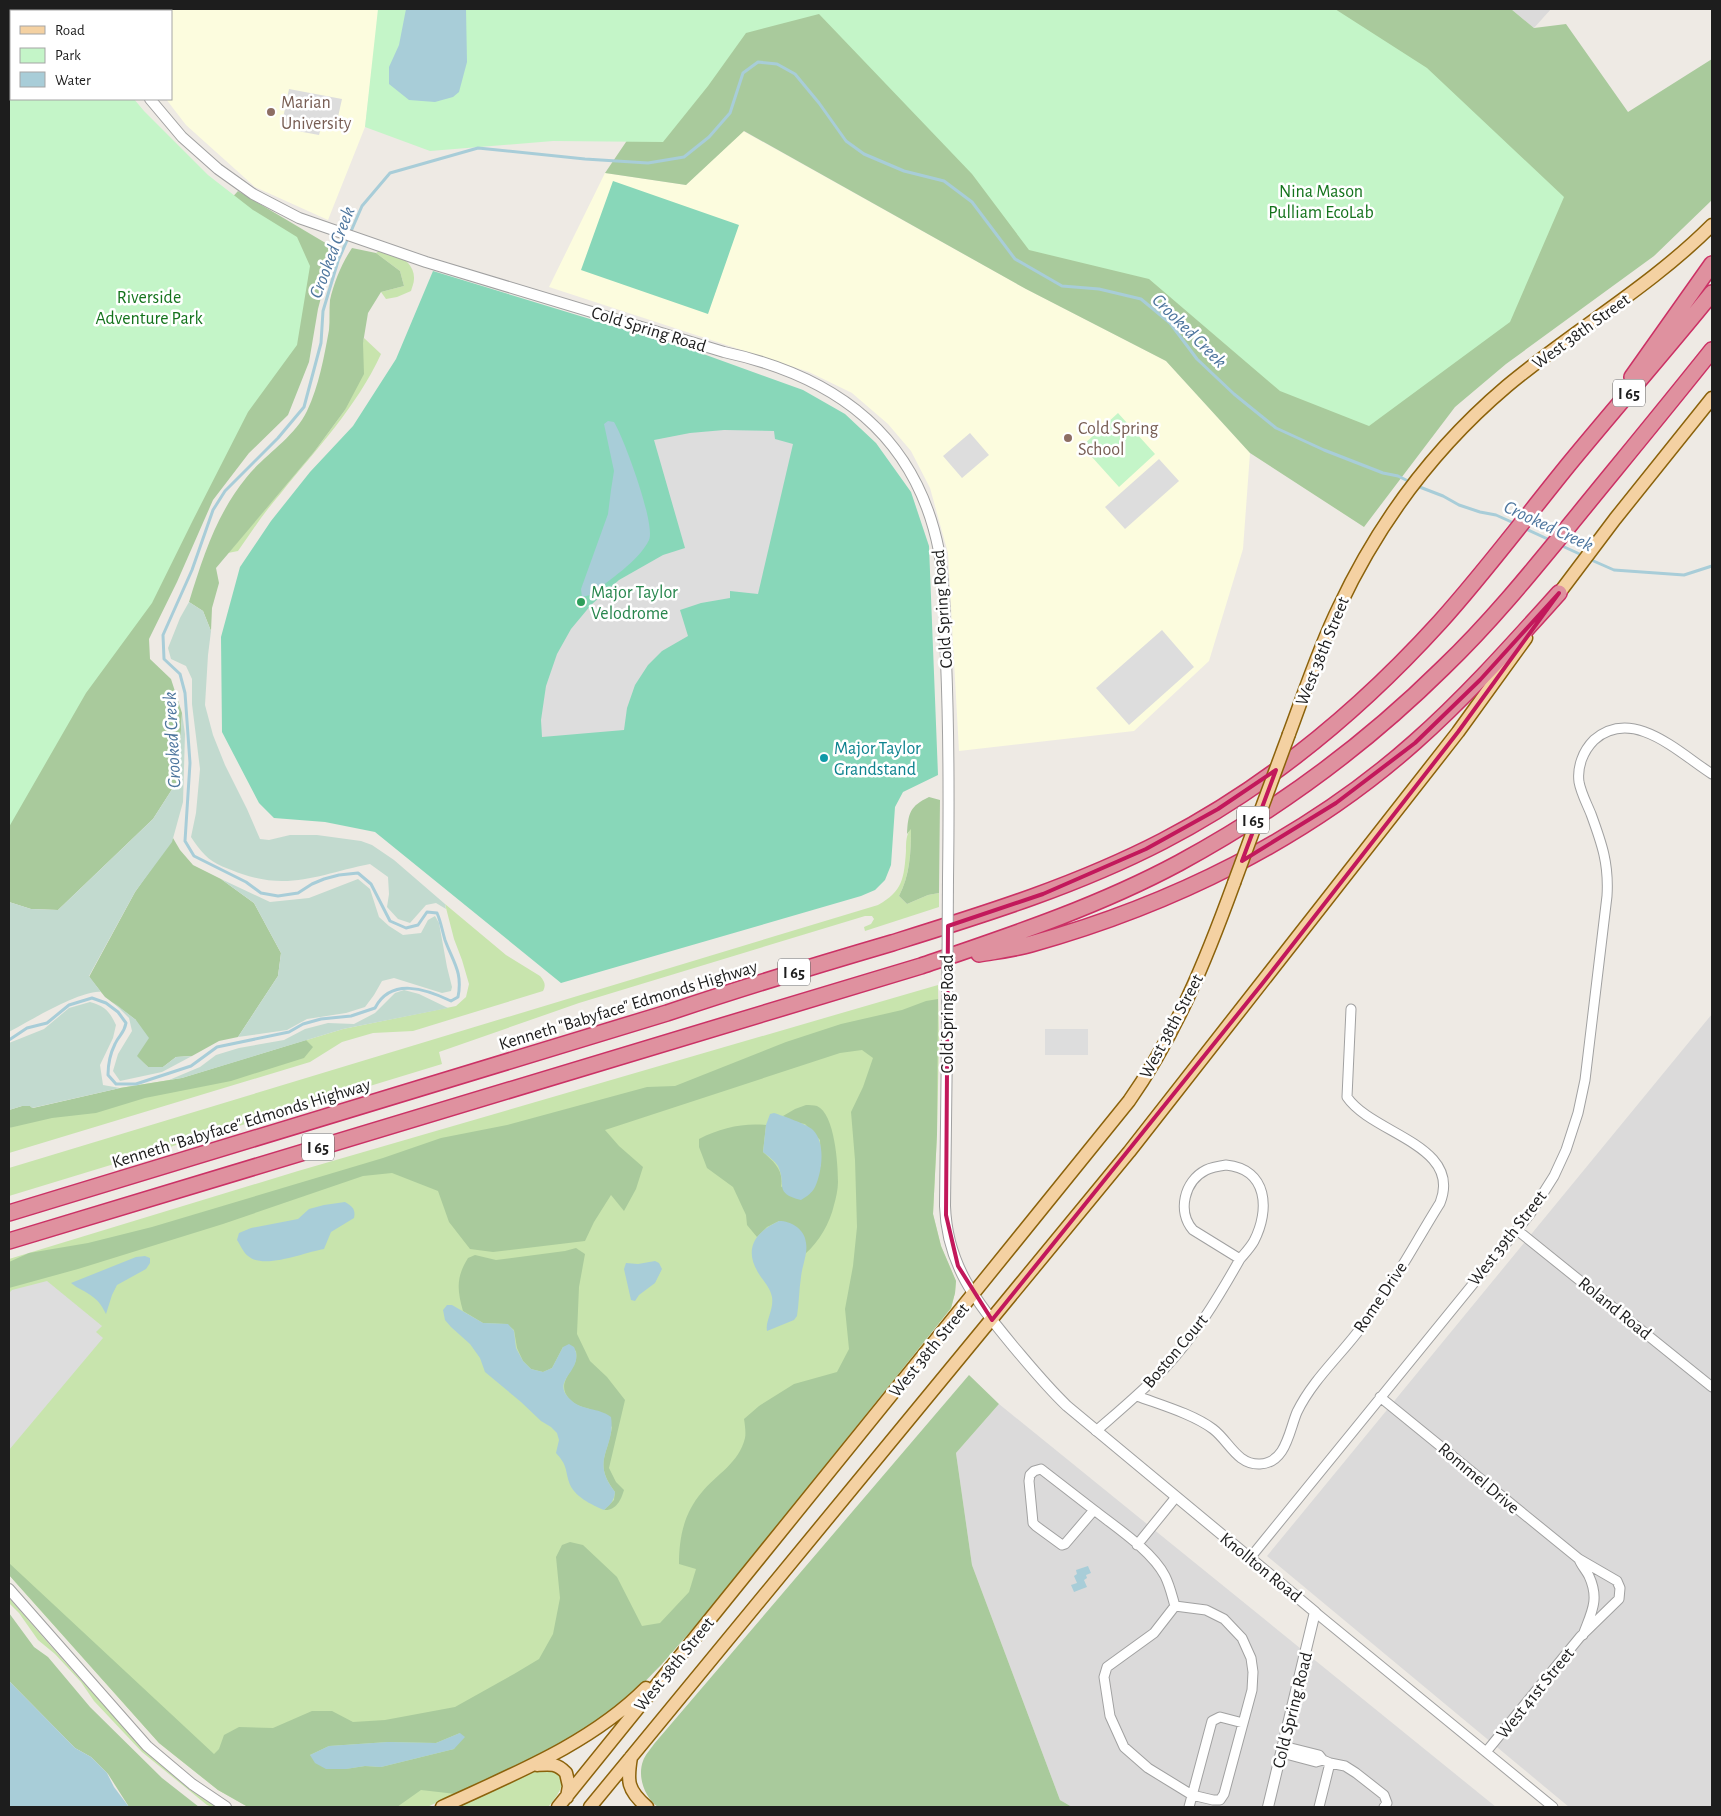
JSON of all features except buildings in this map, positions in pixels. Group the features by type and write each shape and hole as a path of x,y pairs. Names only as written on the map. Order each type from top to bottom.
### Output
{"highway":[{"path":"1600,426 1654,345 1712,264"},
{"name":"Kenneth \"Babyface\" Edmonds Highway","path":"9,1213 984,915 1023,902 1094,873 1162,841 1252,786 1301,751 1387,677 1441,621 1600,426 1712,293"},
{"name":"I 65","path":"9,1241 921,966 1051,921 1119,892 1177,864 1256,818 1343,756 1402,707 1472,639 1525,580 1712,350"},
{"path":"921,966 1029,945 1102,922 1194,885 1274,843 1359,788 1415,742 1480,680 1559,593"}],"main road":[{"name":"West 38th Street","path":"558,1807 1118,1116 1151,1069 1175,1026 1194,985 1234,883 1320,649 1338,608 1385,524 1412,485 1472,417 1507,386 1546,354 1673,262 1712,225"},
{"name":"West 38th Street","path":"590,1807 988,1315 1135,1144 1458,732 1614,519 1712,398"},
{"path":"442,1807 532,1766 577,1741 640,1694 687,1647"},
{"path":"632,1756 628,1777 634,1793 647,1807"},
{"path":"532,1766 552,1764 562,1768 568,1779 567,1797"}],"street":[{"name":"Cold Spring Road","path":"151,100 182,137 225,175 270,204 318,226 715,349 741,355 795,374 845,400 868,418 891,442 921,492 931,518 940,556 943,586 948,729 946,1215 955,1257 973,1295 988,1315"},
{"name":"West 39th Street","path":"1250,1558 1517,1230 1554,1176 1564,1154 1578,1113 1585,1080 1608,886 1608,872 1604,852 1579,782 1580,763 1589,746 1612,730 1626,728 1641,730 1662,740 1712,774"},
{"name":"Rome Drive","path":"1137,1396 1208,1426 1220,1435 1243,1460 1261,1464 1274,1459 1284,1449 1296,1415 1311,1390 1364,1324 1440,1203 1444,1184 1440,1169 1435,1161 1424,1151 1362,1114 1347,1097 1350,1009"},
{"name":"Boston Court","path":"1096,1430 1137,1396 1164,1368 1195,1331 1218,1299 1240,1259 1250,1248 1260,1227 1263,1207 1262,1188 1252,1176 1240,1168 1226,1165 1211,1168 1195,1178 1189,1186 1186,1196 1185,1215 1193,1230 1240,1259"},
{"name":"Roland Road","path":"1517,1230 1712,1387"},
{"name":"Knollton Road","path":"988,1315 1051,1391 1176,1497 1486,1752 1542,1803 1553,1807"},
{"name":"Rommel Drive","path":"1380,1397 1579,1559 1613,1578 1618,1583 1621,1592 1619,1599 1609,1609"},
{"path":"1094,1510 1065,1544 1060,1545 1033,1522 1030,1475 1037,1470 1044,1470 1137,1544 1164,1573 1175,1606"},
{"path":"1137,1544 1176,1497"},
{"name":"Rommel Drive","path":"1579,1559 1591,1582 1594,1594 1593,1606"},
{"path":"9,1589 147,1746 185,1778 226,1807"},
{"path":"1175,1606 1198,1608 1218,1616 1234,1628 1244,1641 1251,1658 1253,1672 1252,1690 1222,1797 1216,1801 1192,1795 1148,1768 1124,1747 1110,1716 1104,1677 1105,1671 1110,1664 1154,1633 1175,1606"},
{"name":"West 41st Street","path":"1584,1635 1592,1615 1593,1606"},
{"name":"West 41st Street","path":"1486,1752 1584,1635 1609,1609"},
{"name":"Cold Spring Road","path":"1268,1807 1315,1612"},
{"path":"1189,1807 1212,1721 1220,1717 1243,1723"},
{"path":"1282,1749 1319,1755 1326,1761 1352,1770 1386,1799 1387,1803 1384,1807"},
{"path":"1319,1807 1326,1761"}],"highlighted area":[{"path":"1559,593 1458,732 1262,984 992,1320 958,1266 946,1215 948,926 1043,894 1146,849 1218,809 1276,770 1242,861 1336,803 1415,743 1480,680"}],"shaded area":[{"name":"Marian University","path":"379,9 365,127 328,220 255,187 186,125 167,100 172,100 172,10 97,10"},
{"path":"1511,9 1551,9 1534,28"},
{"path":"289,89 342,99 336,126 322,124 319,135 281,128"},
{"name":"Cold Spring School","path":"743,131 1026,289 1166,361 1250,453 1243,549 1209,661 1134,731 959,751 948,553 930,488 911,451 888,424 852,393 809,372 549,287 605,173 686,185"},
{"path":"724,430 774,431 775,439 793,444 758,594 730,591 730,598 701,603 680,610 688,636 662,651 648,665 635,685 627,708 624,730 542,737 541,720 546,686 557,654 571,629 591,605 619,580 663,555 685,548 654,440 690,433"},
{"path":"970,433 989,455 962,478 943,456"},
{"path":"1159,459 1179,481 1125,529 1105,507"},
{"path":"189,602 203,611 211,631 205,705 213,735 260,839 269,840 290,835 317,835 361,841 372,845 394,860 445,904 446,909 436,903 426,905 410,923 398,919 387,907 389,894 388,877 370,864 307,879 276,881 260,879 228,869 208,858 201,851 191,837 196,813 200,769 192,704 192,679 186,666 171,659 168,648 180,618"},
{"path":"1162,630 1194,667 1129,725 1096,688"},
{"path":"182,713 185,734 183,802 172,842 135,892 89,976 101,992 93,992 69,1001 9,1032 9,902 31,909 58,910 153,819 178,780"},
{"path":"221,879 270,902 309,898 358,879 370,889 379,917 403,935 421,933 428,920 435,916 439,923 452,987 451,991 442,993 394,978 382,981 365,1007 346,1013 307,1019 287,1030 238,1037 278,976 281,953 254,903"},
{"path":"404,990 419,994 448,1008 343,1029 182,1078 169,1080 200,1067 216,1055 239,1048 284,1040 305,1029 328,1023 354,1024 375,1013 395,993"},
{"path":"90,1002 100,1005 106,1010 112,1016 116,1025 113,1038 100,1065 103,1085 120,1088 32,1108 30,1106 22,1106 9,1110 9,1043 44,1029 69,1008"},
{"path":"113,1002 136,1020 149,1038 137,1056 148,1067 163,1067 176,1057 192,1056 162,1072 120,1081 113,1071 118,1054 132,1031 129,1018"},
{"path":"1712,1014 1712,1807 1569,1807 1267,1556"},
{"path":"1045,1029 1088,1029 1088,1055 1045,1055"},
{"path":"47,1281 102,1326 96,1332 103,1338 9,1450 9,1293 12,1290"},
{"path":"999,1404 1496,1807 1072,1807 1060,1800 972,1565 956,1453"}],"green space":[{"name":"Riverside Adventure Park","path":"9,9 63,9 10,10 10,100 135,100 208,175 253,210 297,237 310,266 297,345 248,412 152,603 86,693 9,827"},
{"name":"Nina Mason Pulliam EcoLab","path":"378,9 1335,9 1427,68 1564,197 1510,322 1369,426 1280,391 1149,279 1029,250 972,174 819,14 746,33 708,86 663,142 553,141 430,151 365,127"},
{"path":"716,9 1511,9 1534,28 1566,24 1628,112 1712,59 1712,200 1654,256 1506,364 1455,407 1364,527 1250,453 1166,361 1026,289 744,131 686,185 605,173"},
{"path":"613,181 739,225 708,314 581,270"},
{"path":"238,191 334,248 318,309 309,362 288,415 249,453 213,500 177,582 149,639 150,659 171,679 182,713 178,780 153,819 58,910 31,909 9,902 9,790 228,202"},
{"path":"352,248 376,253 400,271 404,286 381,292 368,313 363,343 364,374 345,410 314,452 216,568 219,583 212,608 211,631 203,611 189,602 205,553 226,507 246,478 295,430 307,411 315,392 323,361 329,330 330,300 336,280"},
{"path":"379,251 397,255 411,267 414,280 411,291 386,299 381,292 404,286 400,271 376,253"},
{"name":"Major Taylor Velodrome","path":"433,271 695,351 803,390 845,414 876,443 911,492 929,546 938,775 903,792 895,807 891,865 885,880 875,890 861,896 561,983 375,832 325,822 274,818 259,803 222,732 221,637 240,567 271,521 310,472 353,426 396,359"},
{"path":"364,338 381,354 360,392 335,427 259,521 238,551 228,553 314,452 345,410"},
{"path":"1118,413 1155,454 1119,487 1082,446"},
{"path":"929,797 940,800 939,893 928,895 907,904 899,896 906,880 909,863 911,829 907,834 909,815 914,807"},
{"path":"911,828 911,846 906,880 899,896 907,904 928,895 939,893 939,907 865,931 864,927 871,924 874,919 872,916 865,916 579,1003 439,1052 442,1064 9,1196 9,1168 878,905 893,894 901,883 908,833"},
{"path":"173,838 180,850 193,865 221,879 254,903 281,953 278,976 238,1037 219,1041 192,1056 176,1057 163,1067 148,1067 136,1056 136,1020 105,997 89,977 135,892"},
{"path":"445,904 506,955 540,976 544,984 543,991 413,1031 373,1033 342,1042 310,1062 9,1153 9,1128 120,1088 182,1078 343,1029 456,1006 466,997 469,984"},
{"path":"938,985 937,1134 933,1214 941,1246 956,1281 951,1308 715,1603 661,1665 564,1745 427,1807 248,1807 218,1790 159,1743 9,1575 9,1259 298,1171"},
{"path":"938,999 937,1134 933,1214 941,1246 956,1281 951,1308 715,1603 661,1665 629,1698 564,1745 456,1794 421,1790 397,1807 248,1807 218,1790 159,1743 9,1575 9,1563 214,1754 219,1749 224,1735 239,1727 273,1728 312,1711 332,1711 353,1722 385,1720 455,1707 514,1674 539,1659 553,1634 560,1598 556,1557 562,1545 570,1542 583,1545 617,1577 642,1626 660,1623 689,1592 696,1569 679,1564 680,1544 687,1517 702,1492 727,1468 738,1454 745,1438 744,1419 759,1406 794,1384 837,1372 849,1349 845,1309 853,1266 857,1227 851,1112 863,1087 873,1058 862,1050 840,1053 605,1130 619,1146 643,1167 636,1189 624,1211 611,1195 594,1222 585,1241 493,1252 470,1249 449,1222 438,1191 392,1173 363,1176 223,1224 78,1269 9,1288 9,1262 29,1253 88,1243 152,1227 383,1158 441,1138 507,1125 647,1087 675,1086 786,1042 841,1024 902,1010 926,1001","holes":["460,1733 454,1749 381,1767 365,1766 345,1769 310,1755 329,1746 388,1742 436,1743"]},
{"path":"306,1040 313,1047 304,1058 231,1081 145,1098 96,1113 52,1118 9,1128 9,1110 22,1106 33,1108 120,1088 182,1078"},
{"path":"806,1105 817,1106 828,1119 834,1141 838,1182 835,1202 827,1225 815,1244 805,1254 806,1243 779,1221 767,1227 757,1237 747,1225 746,1215 733,1187 707,1168 699,1147 699,1139 732,1127 766,1125 763,1152 780,1171 781,1187 821,1166 820,1140 805,1124 794,1122 783,1116"},
{"path":"576,1248 585,1254 579,1287 577,1334 590,1361 607,1377 625,1400 609,1468 616,1482 624,1490 615,1507 608,1510 604,1510 614,1500 615,1492 605,1474 604,1460 612,1427 590,1409 581,1407 569,1399 565,1392 564,1383 575,1363 576,1351 563,1347 552,1368 543,1372 531,1369 523,1361 517,1348 514,1330 507,1324 483,1323 463,1311 460,1297 461,1271 468,1258 475,1255 496,1260"},
{"path":"969,1375 999,1404 956,1453 972,1565 1060,1800 1072,1807 658,1807 649,1798 643,1787 641,1767 648,1752"},
{"path":"9,1598 82,1681 133,1735 159,1760 216,1807 207,1805 142,1752 94,1701 81,1682 55,1654 38,1640 19,1613 9,1603"},
{"path":"9,1613 34,1647 48,1657 90,1707 162,1778 199,1807 129,1807 108,1774 91,1757 75,1748 9,1681"},
{"path":"543,1768 560,1775 562,1780 560,1790 548,1807 457,1807"}],"water":[{"path":"406,9 466,9 467,62 459,92 453,97 435,102 409,100 389,84 389,67 399,45"},
{"path":"608,421 614,422 619,431 638,481 648,517 649,540 638,555 622,570 590,595 582,597 581,589 608,514 614,471 604,424"},
{"path":"774,1113 795,1120 810,1128 820,1142 822,1158 817,1181 812,1191 801,1200 792,1197 784,1191 778,1166 763,1152 766,1125 770,1114"},
{"path":"345,1202 353,1208 354,1218 331,1232 324,1249 285,1259 264,1261 255,1260 248,1256 237,1240 239,1233 251,1228 298,1219 309,1209"},
{"path":"779,1221 793,1224 800,1230 805,1238 806,1251 797,1316 794,1320 767,1331 772,1297 754,1265 752,1249 758,1236"},
{"path":"145,1256 150,1258 150,1263 146,1269 117,1285 106,1314 95,1299 71,1283 136,1257"},
{"path":"655,1261 659,1263 662,1269 655,1283 639,1295 635,1301 631,1300 624,1269 626,1263 638,1264"},
{"path":"447,1305 452,1305 483,1323 508,1324 514,1331 516,1348 523,1361 531,1369 543,1372 552,1368 563,1347 569,1344 574,1347 575,1363 563,1387 565,1393 580,1406 611,1417 612,1428 605,1454 604,1471 615,1492 612,1502 604,1510 589,1503 574,1492 564,1464 556,1453 559,1440 557,1433 485,1372 480,1358 470,1344 445,1320 443,1310"},
{"path":"1088,1566 1091,1573 1086,1575 1087,1578 1084,1580 1087,1587 1074,1592 1071,1585 1077,1583 1074,1576 1077,1574 1076,1570"},
{"path":"9,1681 75,1748 91,1757 107,1773 114,1787 129,1807 9,1807"},
{"path":"460,1733 465,1737 454,1749 381,1767 365,1766 346,1769 326,1769 315,1763 310,1755 329,1746 388,1742 436,1743"}],"waterway":[{"name":"Crooked Creek","path":"9,1040 27,1028 47,1023 69,1005 92,998 106,1003 118,1012 126,1023 112,1052 108,1075 116,1084 136,1084 191,1066 217,1047 289,1032 303,1024 321,1019 351,1016 375,1008 382,998 390,992 399,989 410,988 420,990 451,1001 458,997 458,974 437,913 427,912 418,925 406,928 390,921 371,884 358,873 324,879 298,893 278,896 261,893 246,882 194,856 185,841 190,763 185,693 180,674 164,659 163,635 192,570 213,510 225,491 278,438 304,407 321,343 323,311 338,261 362,206 390,173 478,148 585,159 648,163 684,157 709,137 730,113 743,73 758,62 777,64 795,74 819,103 846,141 864,154 904,171 944,181 972,202 1015,259 1062,286 1099,289 1141,299 1170,323 1197,359 1234,394 1276,428 1324,450 1410,482"},
{"name":"Crooked Creek","path":"1417,486 1443,496 1459,505 1496,515 1516,524"},
{"name":"Crooked Creek","path":"1524,528 1552,541"},
{"name":"Crooked Creek","path":"1560,545 1584,556"},
{"name":"Crooked Creek","path":"1589,559 1614,570 1684,575 1712,566"}],"place":[{"name":"Marian University","path":"271,112"},
{"name":"Cold Spring School","path":"1068,438"},
{"name":"Major Taylor Velodrome","path":"581,602"},
{"name":"Major Taylor Grandstand","path":"824,758"}]}
